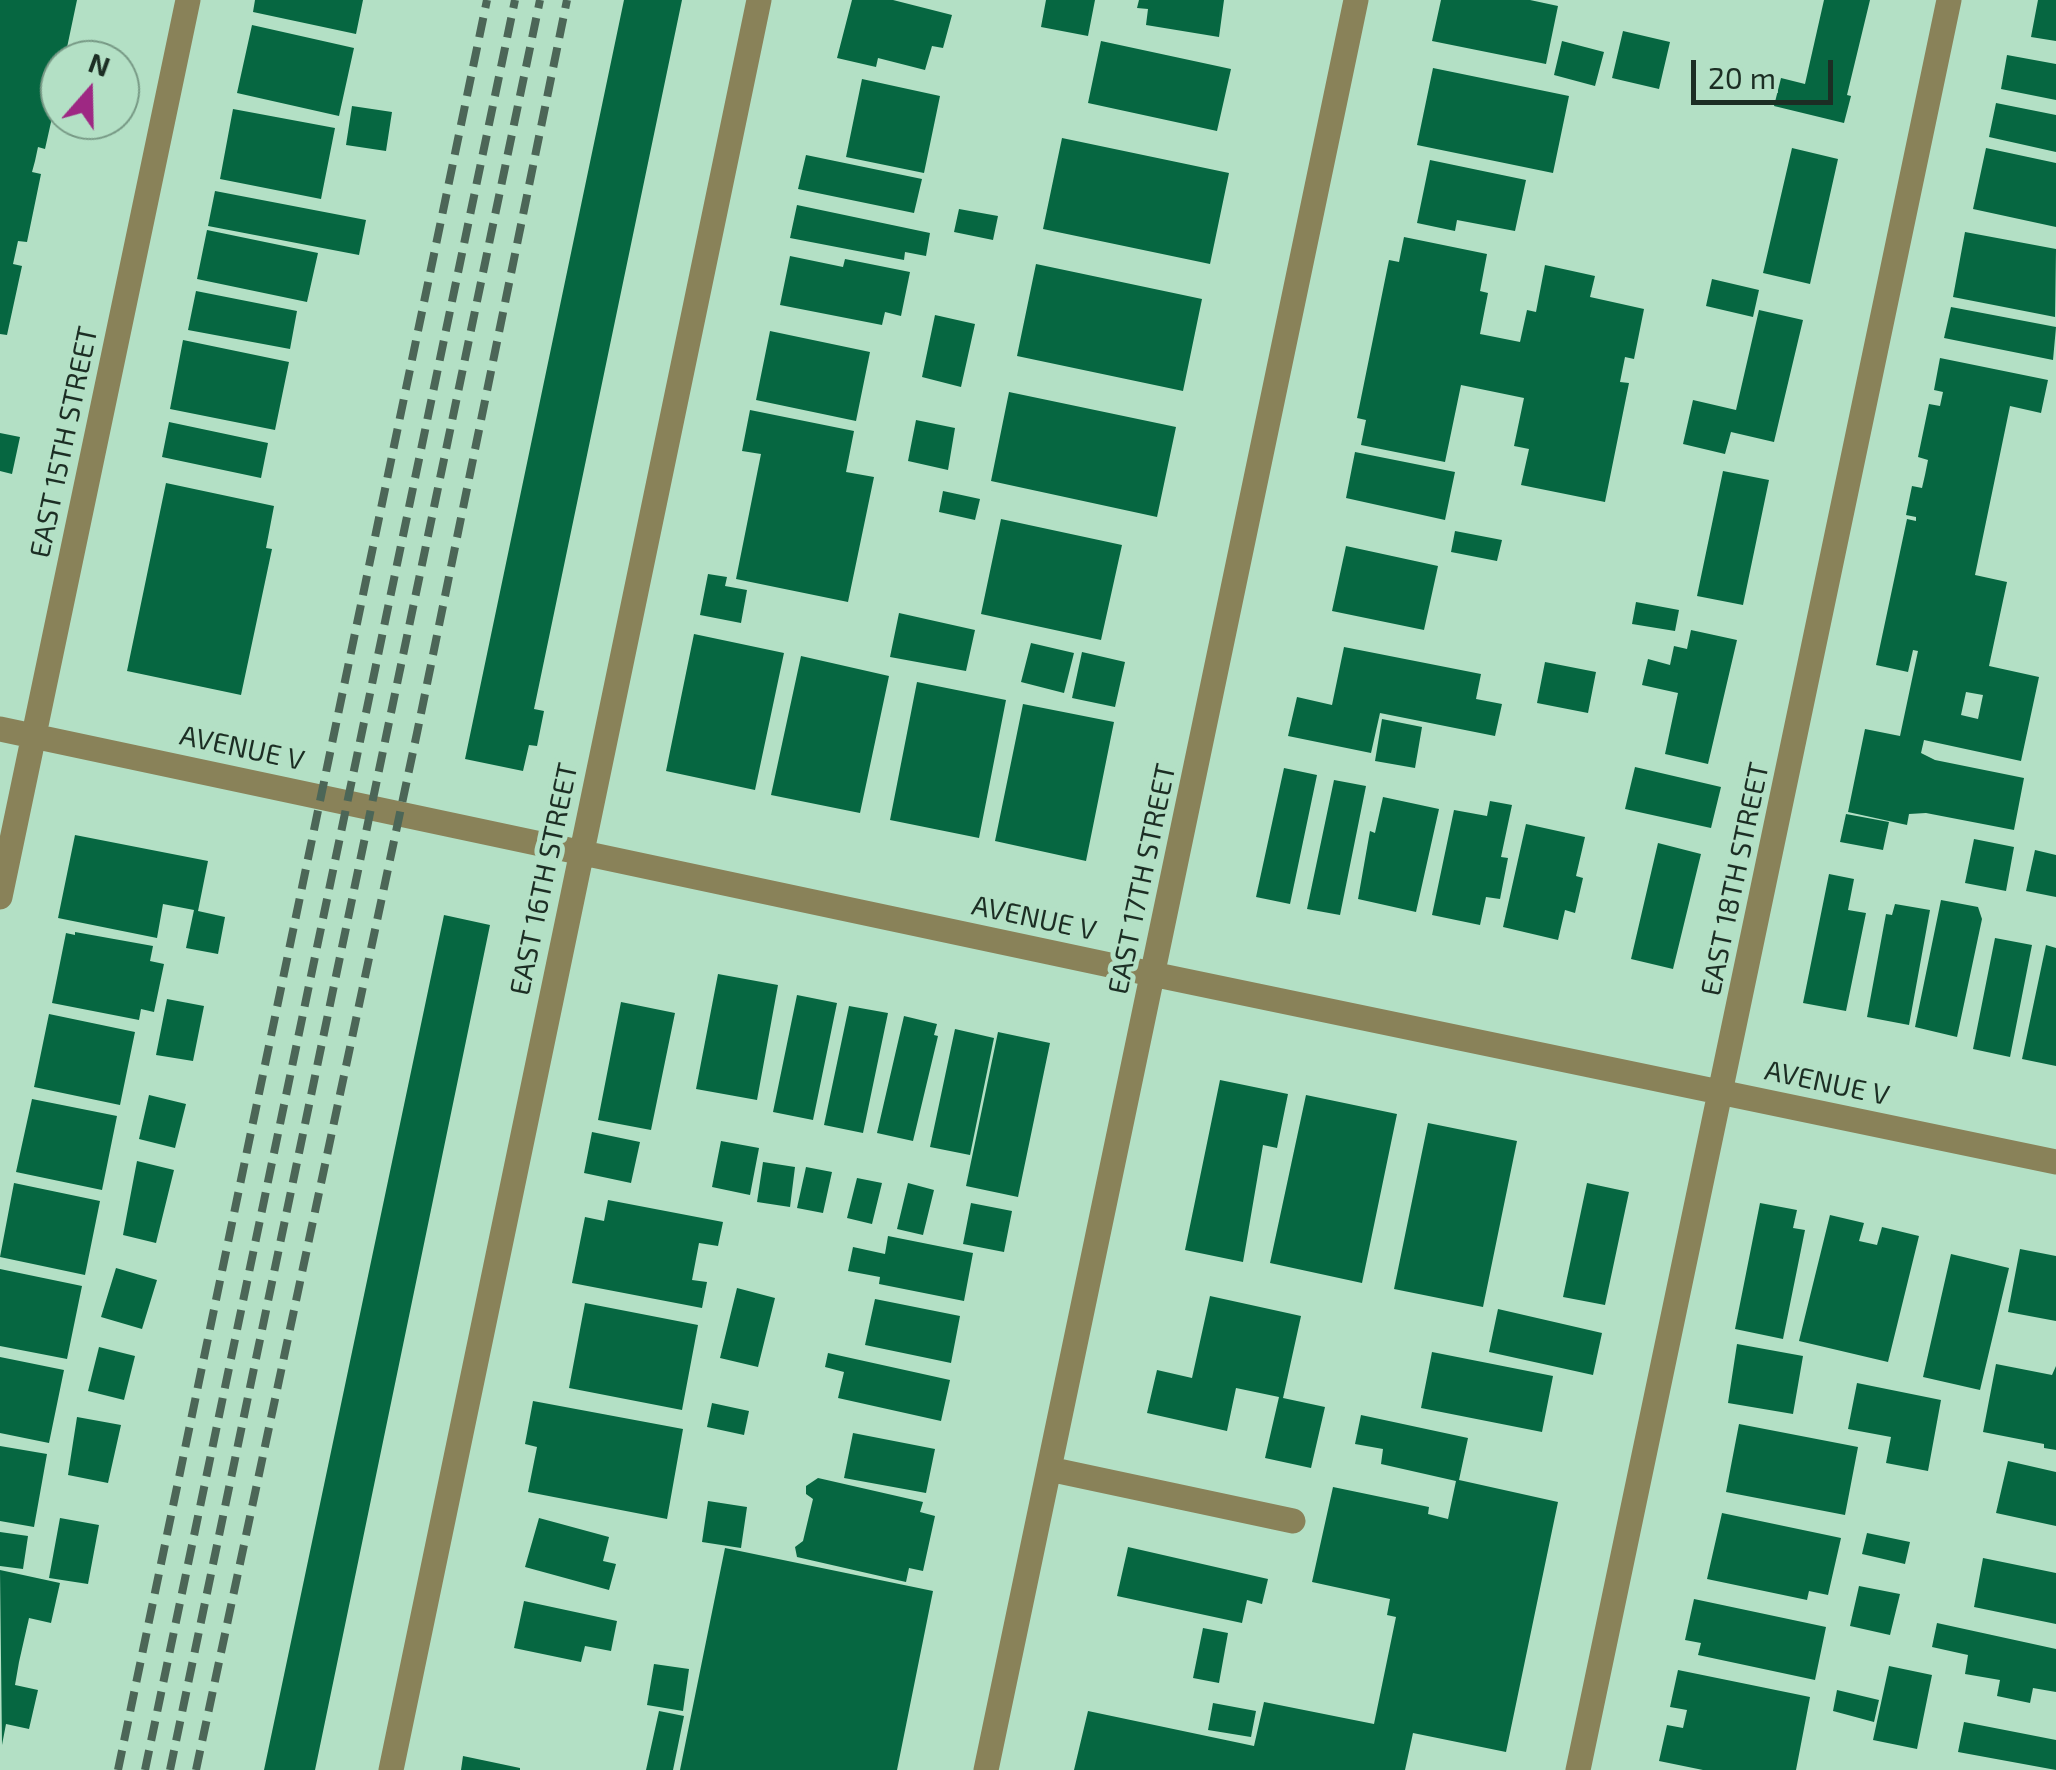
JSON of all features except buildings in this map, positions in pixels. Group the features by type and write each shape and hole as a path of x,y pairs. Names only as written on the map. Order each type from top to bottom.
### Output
{"street":[{"name":"EAST 15TH STREET","path":"0,897 188,0"},
{"name":"EAST 16TH STREET","path":"391,1770 759,0"},
{"name":"EAST 17TH STREET","path":"986,1770 1356,0"},
{"name":"EAST 18TH STREET","path":"1578,1770 1949,0"},
{"name":"AVENUE V","path":"0,729 2056,1162"},
{"path":"1049,1469 1293,1521"}],"railway":[{"path":"118,1770 487,0"},
{"path":"145,1770 515,0"},
{"path":"170,1770 540,0"},
{"path":"196,1770 417,733 567,0"}]}
